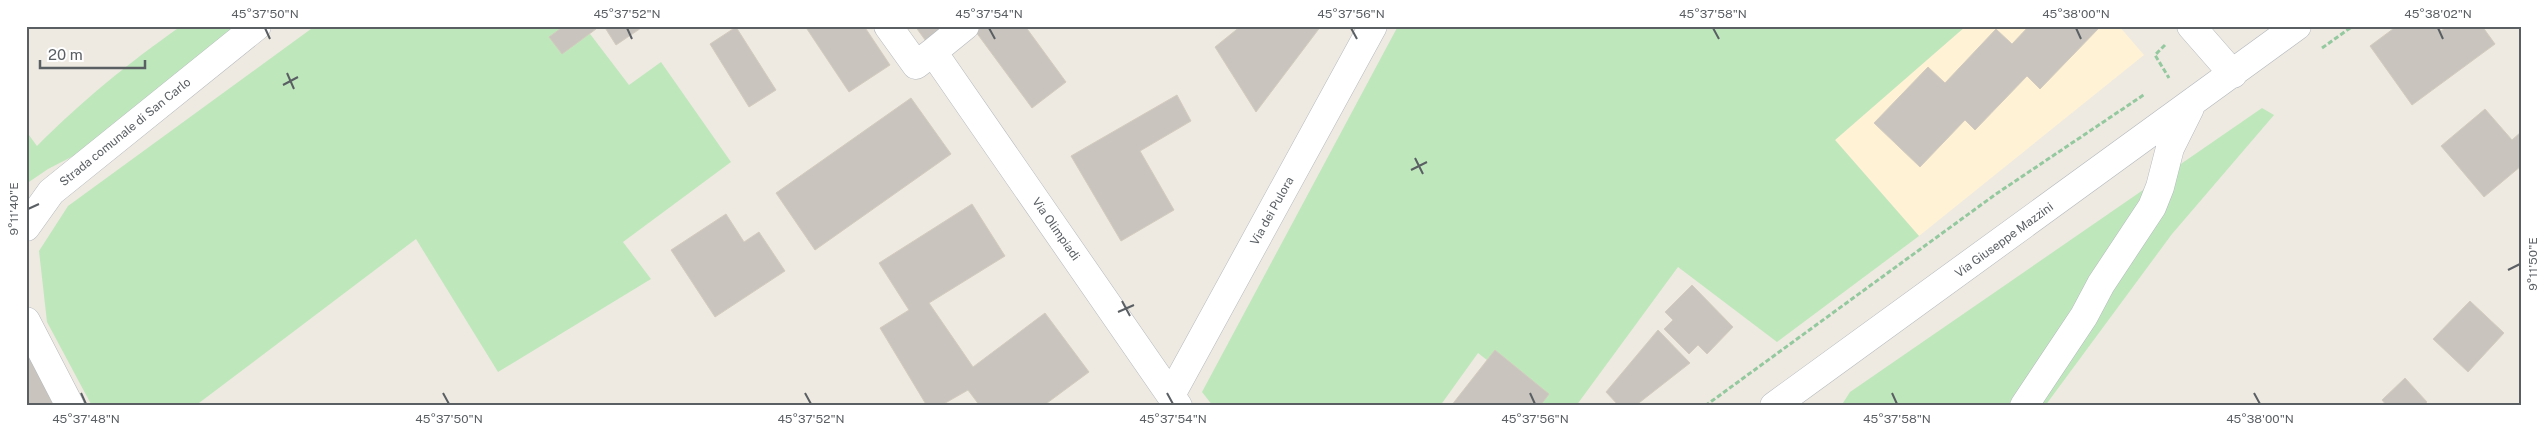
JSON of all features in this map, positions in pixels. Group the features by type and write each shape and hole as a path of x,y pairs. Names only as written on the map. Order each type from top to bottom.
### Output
{"street":[{"name":"Strada comunale di San Carlo","path":"26,228 51,192 257,26"},
{"path":"888,26 916,65 965,26"},
{"name":"Via dei Pulora","path":"1175,400 1373,26"},
{"path":"2191,26 2233,74"},
{"name":"Via Giuseppe Mazzini","path":"2233,74 2271,26"},
{"name":"Via Giuseppe Mazzini","path":"1774,406 2297,26"},
{"name":"Via Olimpiadi","path":"933,52 1175,400"},
{"path":"2024,406 2084,316 2101,284 2152,207 2160,187 2170,148 2192,104"},
{"path":"26,321 70,406"}],"path":[{"path":"2161,83 2169,77 2155,55 2168,40"},
{"path":"1705,406 1996,194 2153,88"}],"shaded area":[{"path":"1966,26 2119,26 2144,55 1919,236 1835,140"}],"green space":[{"path":"181,26 250,26 89,148 48,169 26,184 26,131 37,146 106,83"},
{"path":"315,26 584,26 629,85 661,62 731,162 623,242 651,279 498,372 416,239 195,406 92,406 47,322 39,251 68,206"},
{"path":"1398,26 1966,26 1835,140 1919,236 1777,342 1678,267 1576,406 1545,406 1478,353 1440,406 1213,406 1202,392"},
{"path":"2262,108 2274,115 2172,234 2045,406 1841,406 1850,392"}],"building":[{"path":"564,26 594,26 596,29 562,54 549,37"},
{"path":"604,26 644,26 616,45"},
{"path":"805,26 864,26 890,65 849,92"},
{"path":"915,26 953,26 928,44"},
{"path":"976,26 1025,26 1066,82 1032,108 973,28"},
{"path":"1241,26 1321,26 1256,112 1215,47"},
{"path":"2029,26 2097,26 2099,28 2040,89 2027,76 1975,130 1965,120 1920,167 1874,123 1928,67 1945,83 1996,29 2012,44"},
{"path":"2397,26 2437,26 2441,31 2448,26 2482,26 2495,44 2412,105 2370,46"},
{"path":"736,27 776,90 749,107 710,44"},
{"path":"1177,95 1191,121 1140,151 1174,210 1121,241 1071,156"},
{"path":"911,98 951,154 815,250 776,193"},
{"path":"2485,109 2512,140 2521,132 2521,166 2484,197 2441,146"},
{"path":"972,204 1005,256 929,303 973,367 1045,313 1089,372 1043,406 980,406 968,390 940,406 927,406 880,328 909,310 879,263"},
{"path":"726,214 744,242 759,232 785,271 715,317 671,250"},
{"path":"1692,285 1733,327 1707,354 1698,345 1689,354 1664,329 1673,320 1665,312"},
{"path":"2470,301 2504,333 2468,372 2433,339"},
{"path":"1658,330 1690,363 1635,406 1619,406 1606,392"},
{"path":"26,349 57,406 26,406"},
{"path":"1495,350 1549,394 1540,406 1451,406"},
{"path":"2405,378 2427,402 2423,406 2387,406 2382,400"}]}
